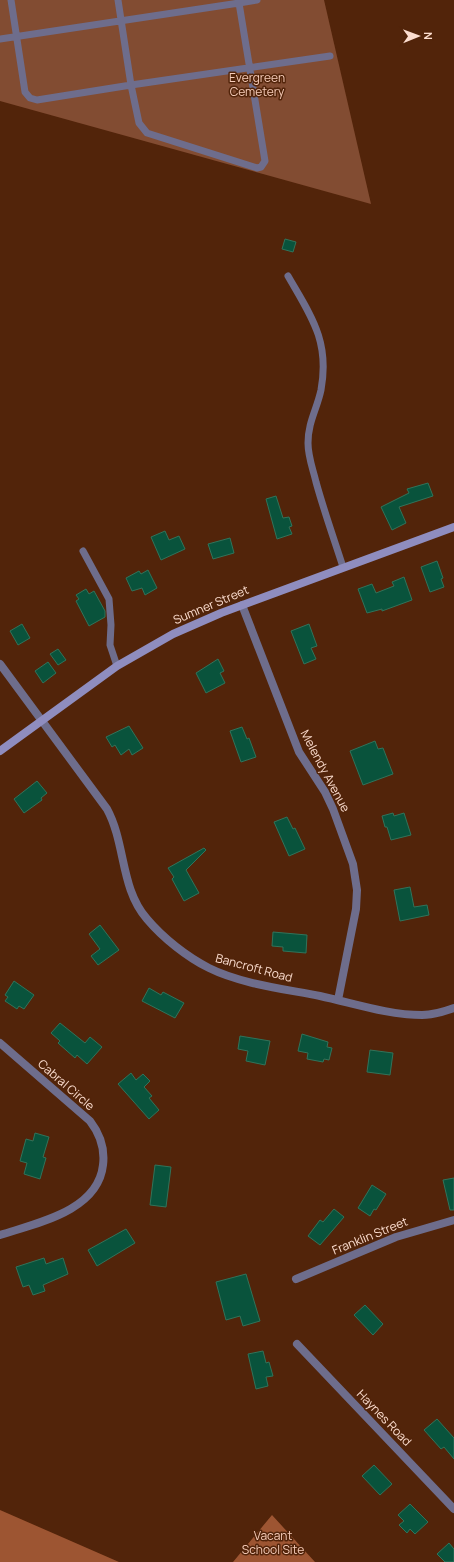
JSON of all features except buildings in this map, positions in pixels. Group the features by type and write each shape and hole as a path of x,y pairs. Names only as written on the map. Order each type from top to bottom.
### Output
{"main road":[{"name":"Sumner Street","path":"0,751 117,666 173,634 242,605 454,527"}],"street":[{"name":"Melendy Avenue","path":"242,605 299,752 330,803 353,864 357,890 356,909 338,1000"},
{"name":"Bancroft Road","path":"0,664 106,809 117,832 126,877 133,895 147,919 195,960 223,974 338,1000 416,1015 442,1013 454,1008"},
{"name":"Cabral Circle","path":"0,1043 90,1121 100,1138 103,1157 102,1172 96,1185 81,1204 45,1220 0,1235"},
{"name":"Franklin Street","path":"296,1279 396,1237 454,1220"},
{"name":"Haynes Road","path":"297,1344 454,1509"}],"lane":[{"path":"11,0 25,92 30,98 37,100 330,56"},
{"path":"118,0 131,85 139,123 147,133 261,168 266,161 239,2"},
{"path":"0,39 257,0"},
{"path":"288,276 309,312 322,347 323,373 320,392 310,422 309,450 321,500 343,567"},
{"path":"84,551 109,599 111,625 110,645 117,666"}],"green space":[{"name":"Evergreen Cemetery","path":"0,0 324,0 371,204 0,101"},
{"path":"0,1510 119,1562 0,1562"},
{"name":"Vacant School Site","path":"272,1515 315,1562 233,1562"}]}
